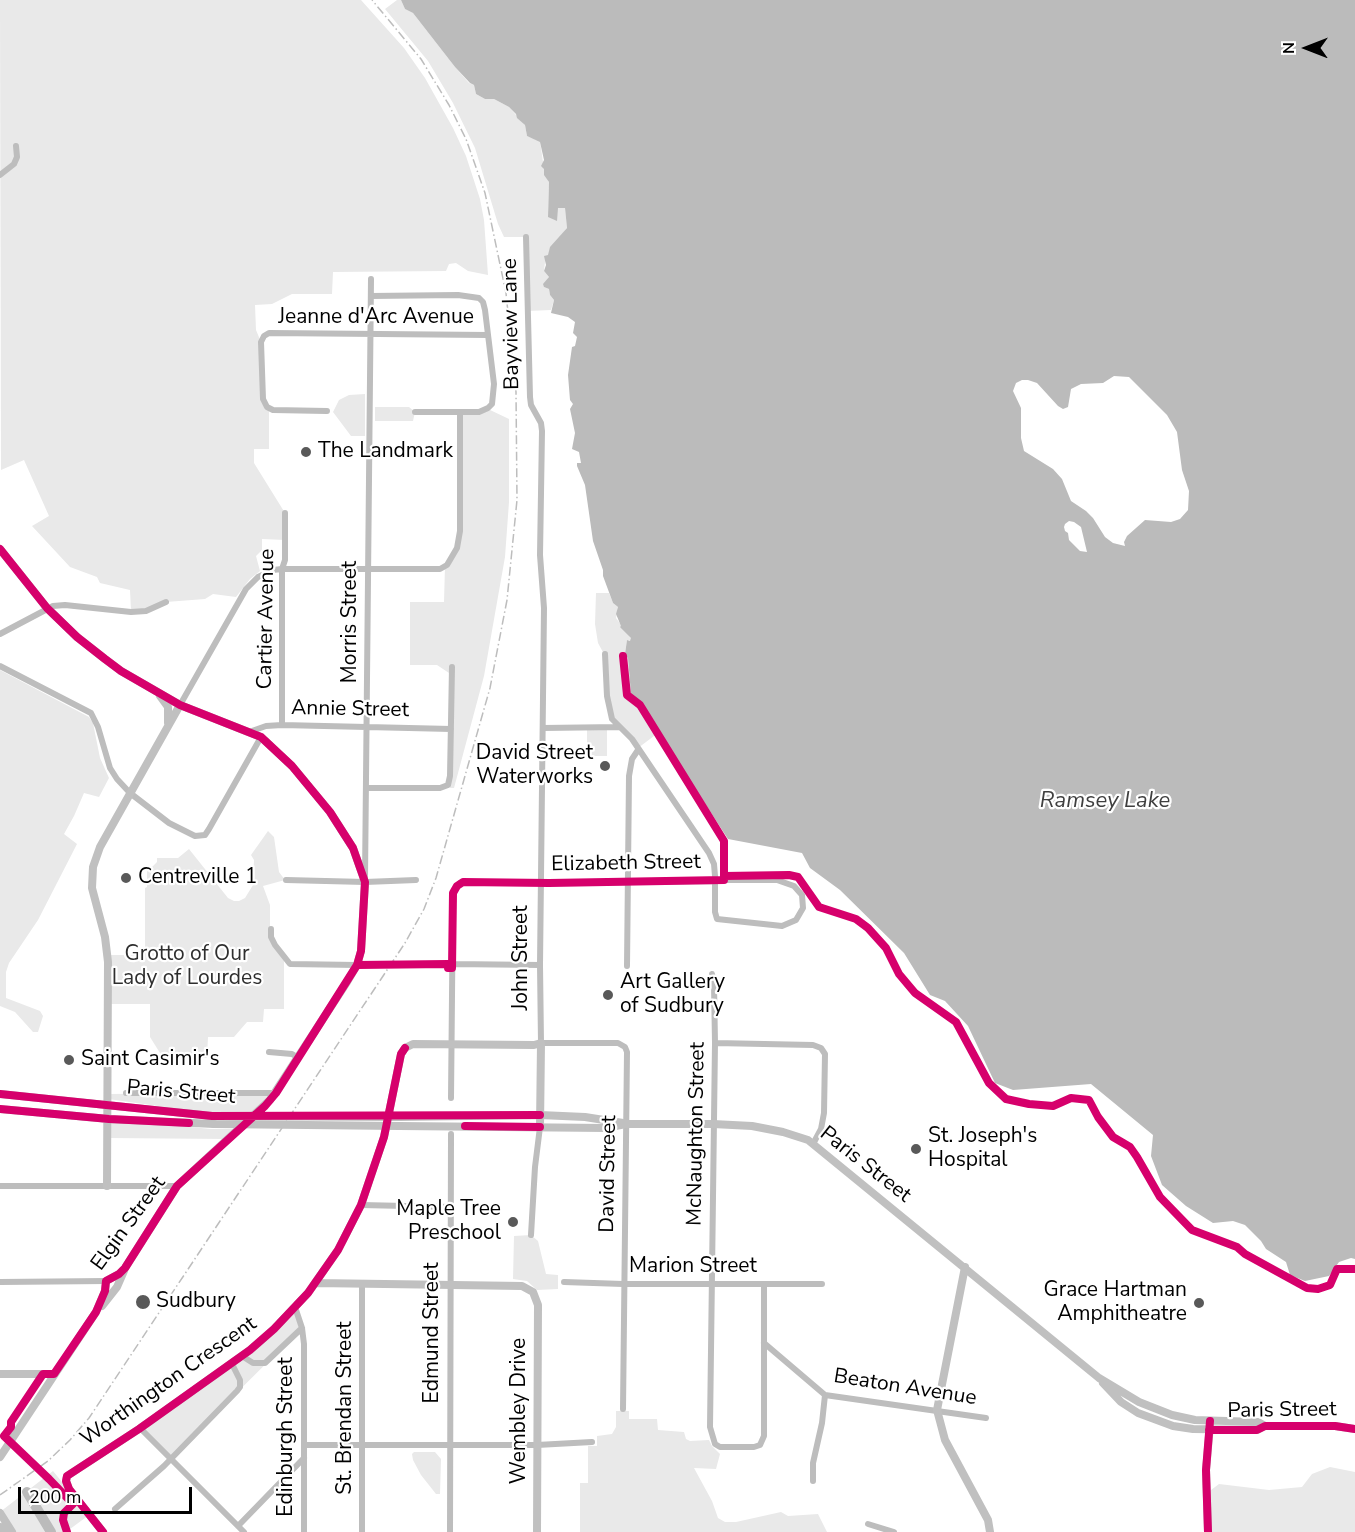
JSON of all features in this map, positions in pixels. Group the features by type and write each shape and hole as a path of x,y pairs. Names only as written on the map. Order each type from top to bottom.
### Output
{"main road":[{"path":"0,549 47,608 77,638 98,654 180,705 261,737 292,766 330,812 353,848 365,882"},
{"path":"154,689 168,707 168,725"},
{"path":"107,1186 109,1104 107,948 91,882 93,867 100,848 180,705"},
{"name":"Morris Street","path":"357,965 361,951 365,882"},
{"name":"Elgin Street","path":"0,1457 96,1312 105,1292 106,1281 125,1268 177,1186 265,1106 276,1093 357,965"},
{"path":"451,1044 534,1045 541,1043"},
{"name":"John Street","path":"540,1127 541,1043"},
{"name":"Worthington Crescent","path":"103,1532 67,1483 66,1479 70,1473 232,1364 274,1329 295,1307 316,1282 345,1238 361,1204 384,1137 401,1054 405,1048 413,1044 451,1044"},
{"name":"Paris Street","path":"0,1094 109,1104 213,1120"},
{"name":"Paris Street","path":"0,1109 109,1119 399,1121 605,1128 626,1124"},
{"name":"Paris Street","path":"399,1121 540,1115 585,1117 626,1124 752,1126 808,1140 1098,1378 1121,1402 1138,1413 1173,1426 1210,1425 1257,1430 1265,1426 1335,1426 1355,1429"},
{"path":"965,1267 937,1410 945,1440 988,1520 990,1532"},
{"path":"96,1312 117,1287 125,1268"},
{"path":"316,1282 450,1285"},
{"name":"Wembley Drive","path":"450,1285 522,1287 532,1292 538,1305 537,1532"},
{"path":"0,1374 54,1374"},
{"path":"1208,1532 1206,1470 1210,1425"},
{"path":"0,1513 12,1532"},
{"path":"0,1527 4,1532"}],"street":[{"path":"0,175 14,164 17,157 16,146"},
{"name":"Bayview Lane","path":"526,237 528,349 532,410"},
{"name":"Morris Street","path":"365,882 371,279"},
{"path":"371,296 479,298 485,310 494,394 492,404 479,412 415,412"},
{"name":"Jeanne d'Arc Avenue","path":"327,411 273,411 267,407 263,399 261,342 264,336 269,333 488,335"},
{"name":"John Street","path":"532,410 541,423 542,431 540,555 544,608 540,883 541,1043"},
{"path":"180,705 252,582 265,573 282,569 440,569 447,565 457,548 460,531 460,412"},
{"name":"Cartier Avenue","path":"282,725 282,569 285,560 285,513"},
{"path":"0,634 47,608 58,605 131,612 146,610 166,602"},
{"path":"605,654 610,712 613,721 626,731 709,853 714,864 714,881"},
{"path":"0,666 91,713 98,727 110,768 130,793 169,823 200,837 206,835 210,829 261,737"},
{"path":"367,788 440,788 448,785 452,667"},
{"name":"Annie Street","path":"249,732 266,726 282,725 451,729"},
{"path":"543,728 619,727"},
{"path":"627,966 630,768 632,759 638,750"},
{"path":"286,880 365,882 416,880"},
{"name":"Elizabeth Street","path":"452,964 453,893 456,886 463,882 777,880 794,886 802,895 803,908 796,920 782,926 720,921 715,915 714,881"},
{"path":"271,929 271,937 275,945 290,964 357,965"},
{"path":"451,1098 452,964 540,965"},
{"name":"McNaughton Street","path":"712,974 715,1043 710,1427 712,1439 720,1447 754,1448 760,1445 764,1436 764,1343"},
{"name":"David Street","path":"541,1043 618,1043 625,1047 627,1052 623,1409"},
{"path":"715,1043 813,1045 821,1048 825,1054 824,1113 821,1128 813,1144"},
{"path":"269,1052 292,1054 297,1058"},
{"path":"126,1093 276,1093"},
{"name":"John Street","path":"531,1235 540,1127"},
{"name":"Edmund Street","path":"450,1532 451,1134"},
{"path":"0,1186 177,1186"},
{"path":"361,1204 451,1207"},
{"path":"0,1282 106,1281"},
{"name":"Marion Street","path":"564,1282 822,1284"},
{"name":"St. Brendan Street","path":"362,1532 363,1284"},
{"path":"764,1285 764,1343"},
{"name":"Edinburgh Street","path":"295,1307 302,1328 304,1532"},
{"path":"242,1356 253,1363 265,1363 302,1328"},
{"name":"Beaton Avenue","path":"764,1343 825,1395 986,1418"},
{"path":"115,1509 171,1459 240,1387 240,1380 232,1364"},
{"path":"813,1481 813,1463 825,1395"},
{"path":"140,1428 244,1532"},
{"path":"304,1445 537,1445 592,1442"},
{"path":"238,1526 304,1457"},
{"path":"868,1524 894,1532"}],"green space":[{"path":"0,0 361,0 404,48 425,78 466,156 480,199 484,220 488,275 468,271 456,263 449,264 446,271 333,272 332,294 292,294 272,304 255,305 256,330 261,342 263,399 269,409 269,449 254,449 254,463 285,513 285,540 262,539 262,550 256,556 260,571 250,579 236,597 213,594 205,599 166,602 151,608 131,611 130,590 100,583 97,577 70,567 32,526 49,516 24,460 1,470"},
{"path":"397,0 401,0 405,9 413,13 455,67 469,83 474,85 476,94 485,99 494,99 509,107 525,125 527,136 540,141 544,169 549,182 548,217 558,208 565,208 567,228 555,243 545,262 544,271 549,277 544,287 549,289 554,300 551,310 527,311 526,237 504,237 475,148 453,103 428,61 385,9"},
{"path":"365,394 365,436 351,436 333,412 339,400 349,395"},
{"path":"375,407 409,407 415,412 413,421 375,421"},
{"path":"488,409 509,419 509,502 505,557 484,676 454,788 450,788 452,675 437,665 410,665 410,602 444,602 445,566 457,548 460,413"},
{"path":"596,593 609,593 613,603 618,607 616,618 631,638 631,641 627,640 625,654 628,657 631,694 640,703 658,733 638,748 613,722 604,654 598,643 595,624"},
{"path":"0,670 89,717 93,723 100,758 109,778 99,797 84,793 64,834 77,844 38,920 9,963 6,972 6,998 40,1011 43,1016 38,1032 33,1032 15,1012 0,1006"},
{"path":"587,727 607,727 607,756 587,756"},
{"name":"Grotto of Our Lady of Lourdes","path":"268,831 274,837 279,872 285,880 263,886 270,905 270,937 284,958 284,1009 264,1009 263,1022 247,1022 234,1037 208,1037 207,1058 161,1059 150,1037 150,1004 108,1004 107,955 145,955 147,868 157,862 157,858 178,858 189,849 228,898 239,901 245,898 253,885 254,860 251,855"},
{"path":"274,1090 253,1113 208,1113 108,1099 109,1094"},
{"path":"108,1119 211,1129 239,1129 228,1139 108,1138"},
{"path":"531,1235 538,1241 546,1274 558,1275 558,1289 537,1290 527,1281 513,1279 514,1236"},
{"path":"294,1307 302,1328 170,1459 139,1428 231,1363"},
{"path":"616,1411 629,1411 629,1419 657,1419 658,1430 684,1432 686,1439 690,1441 709,1440 720,1454 716,1469 694,1468 712,1501 718,1518 725,1522 736,1522 781,1512 788,1516 818,1514 827,1532 580,1532 580,1483 588,1483 588,1446 597,1446 597,1436 612,1434 616,1427"},
{"path":"414,1452 435,1452 441,1459 440,1494 436,1494 421,1475 413,1460"},
{"path":"1330,1467 1355,1472 1355,1532 1211,1532 1207,1493 1219,1484 1269,1490 1302,1487 1312,1474"},
{"path":"53,1471 89,1515 66,1532 13,1532 0,1512"}],"water":[{"name":"Ramsey Lake","path":"401,0 1355,0 1355,1259 1339,1262 1329,1276 1305,1281 1290,1275 1286,1262 1266,1249 1245,1225 1233,1221 1213,1223 1186,1206 1162,1185 1151,1156 1153,1135 1091,1084 1013,1090 995,1083 968,1026 945,1001 930,995 904,953 840,890 810,868 802,853 728,839 640,703 631,694 628,658 625,654 627,640 630,641 631,638 620,627 616,614 618,607 613,603 603,576 593,541 585,485 577,466 577,463 581,463 579,452 572,449 575,433 570,409 573,404 570,400 568,375 572,347 575,346 577,337 573,333 575,322 568,317 551,313 554,300 549,289 543,284 549,277 544,271 546,265 544,256 548,255 550,247 567,228 565,208 558,208 557,221 548,217 549,182 541,166 544,160 540,142 527,136 525,125 509,107 494,99 485,99 476,94 474,85 455,67 413,13 405,9","holes":["1114,376 1129,377 1167,415 1177,432 1182,470 1189,491 1188,510 1180,519 1171,522 1145,520 1127,536 1125,546 1113,543 1105,537 1093,518 1071,501 1062,479 1053,469 1024,451 1021,438 1021,408 1013,391 1016,383 1022,380 1037,383 1063,409 1068,407 1071,389 1081,384 1103,383","1069,521 1081,527 1087,552 1080,551 1069,540 1064,527"]}],"waterway":[{"path":"27,1492 51,1532"}],"railway":[{"path":"0,1495 48,1461 89,1418 405,943 424,909 436,878 490,688 507,600 517,500 516,392 506,293 485,193 466,139 449,105 421,59 372,0"}],"cycle path":[{"path":"0,549 47,608 77,637 121,671 180,705 261,737 292,766 330,812 353,848 365,882 361,951 357,965 276,1093 265,1106 177,1186 125,1268 106,1281 105,1291 96,1312 54,1374 43,1374 4,1436 73,1504 64,1513 63,1520 67,1532"},
{"path":"357,965 448,964 448,968 452,968 453,893 463,882 724,880 724,841 640,705 627,695 623,656"},
{"path":"724,876 789,875 798,877 819,907 856,919 868,928 886,948 899,974 915,993 956,1022 989,1083 1006,1099 1053,1106 1071,1098 1089,1100 1113,1137 1130,1147 1160,1197 1192,1230 1237,1247 1245,1254 1307,1288 1318,1289 1330,1285 1337,1269 1355,1269"},
{"path":"103,1532 69,1489 67,1476 139,1429 250,1350 274,1329 308,1293 338,1250 361,1205 384,1137 401,1054 405,1048"},
{"path":"0,1094 212,1116 540,1115"},
{"path":"0,1109 109,1119 189,1123"},
{"path":"465,1126 540,1127"},
{"path":"1208,1532 1206,1470 1210,1421"},
{"path":"1209,1430 1257,1430 1265,1426 1335,1426 1355,1429"}],"place":[{"name":"The Landmark","path":"306,452"},
{"name":"David Street Waterworks","path":"605,766"},
{"name":"Centreville 1","path":"126,878"},
{"name":"Art Gallery of Sudbury","path":"608,995"},
{"name":"Saint Casimir's","path":"69,1060"},
{"name":"St. Joseph's Hospital","path":"916,1149"},
{"name":"Maple Tree Preschool","path":"513,1222"},
{"name":"Sudbury","path":"143,1302"},
{"name":"Grace Hartman Amphitheatre","path":"1199,1303"}]}
